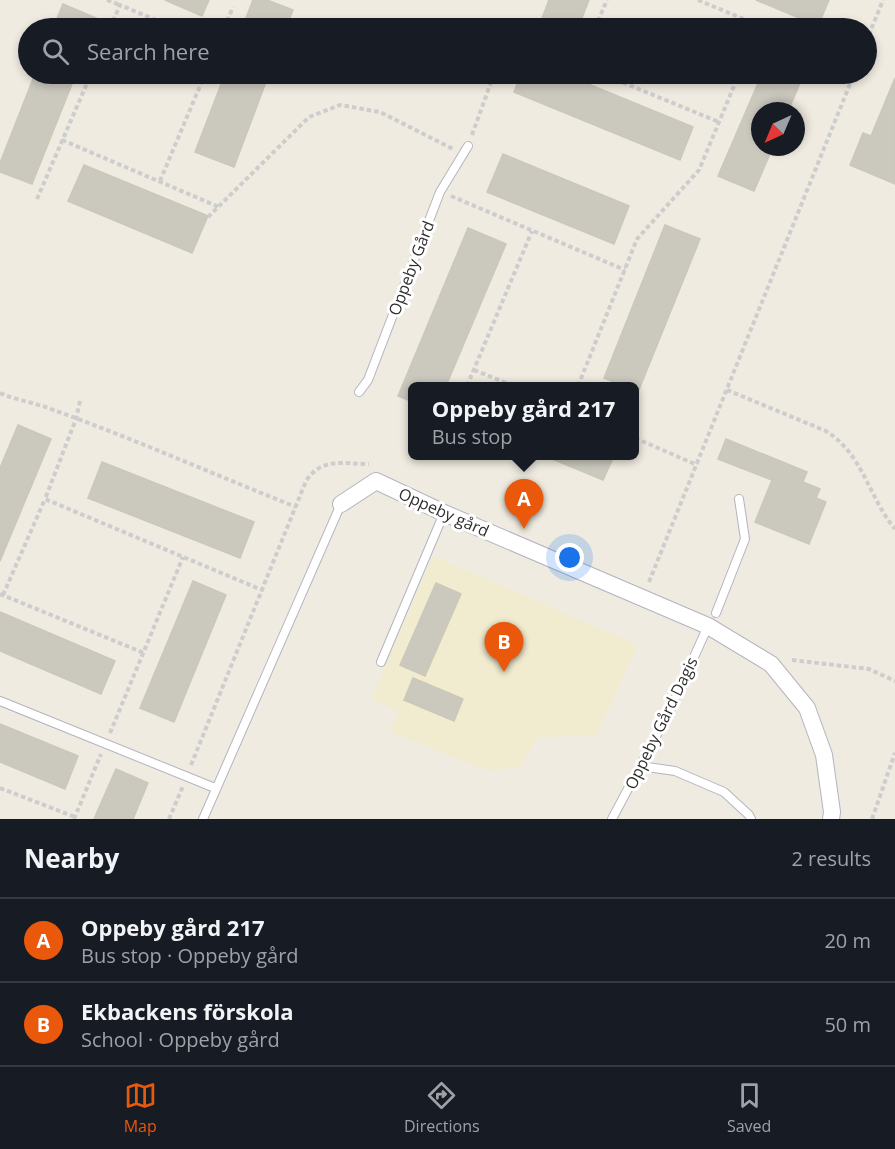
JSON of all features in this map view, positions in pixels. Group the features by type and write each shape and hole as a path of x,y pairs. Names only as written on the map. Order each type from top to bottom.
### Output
{"street":[{"name":"Oppeby gård","path":"340,504 376,481 444,513 712,619 771,664 807,708 824,755 831,819"}],"lane":[{"name":"Oppeby Gård","path":"359,392 368,380 440,192 465,149"},
{"name":"Oppeby Gård Dagis","path":"612,819 671,708 712,619 745,539 739,499"},
{"name":"Oppeby gård","path":"203,819 340,504"},
{"path":"381,662 444,513"},
{"path":"0,701 215,788"},
{"path":"640,766 675,771 724,792 751,819"}],"path":[{"path":"107,0 151,18"},
{"path":"599,18 607,0"},
{"path":"698,0 738,18"},
{"path":"876,18 883,0"},
{"path":"114,18 120,5"},
{"path":"228,18 233,7"},
{"path":"37,199 87,84"},
{"path":"160,181 201,84"},
{"path":"208,218 309,117 340,105 380,112 465,149 490,84"},
{"path":"626,84 719,122"},
{"path":"580,382 637,239 699,170 735,84"},
{"path":"649,583 850,84"},
{"path":"62,140 219,207"},
{"path":"440,192 625,270"},
{"path":"468,382 532,231"},
{"path":"474,370 502,382"},
{"path":"727,390 826,431 839,439 850,451 895,529"},
{"path":"0,393 45,407 134,441 296,507"},
{"path":"80,401 76,419 45,499 2,595 144,653"},
{"path":"639,440 697,465"},
{"path":"169,819 306,481 313,471 326,463 372,464"},
{"path":"45,499 262,590"},
{"path":"0,788 74,818 183,557"},
{"path":"792,660 869,669 895,681"},
{"path":"872,819 895,753"}],"shaded area":[{"path":"433,556 638,645 597,734 537,738 521,766 489,771 390,732 399,712 371,699"}],"building":[{"path":"165,0 209,0 202,16"},
{"path":"253,0 267,0 293,10 290,18 246,18"},
{"path":"549,0 589,0 582,18 542,18"},
{"path":"756,0 829,0 821,18 799,18"},
{"path":"63,4 96,18 57,18"},
{"path":"895,78 895,184 850,165 863,133 871,136"},
{"path":"31,84 72,84 32,184 0,172 0,163"},
{"path":"221,84 265,84 234,167 195,152"},
{"path":"517,84 588,84 693,127 680,160 514,92"},
{"path":"758,84 800,84 792,102 751,102 751,156 769,156 754,191 718,176"},
{"path":"503,154 629,206 614,244 487,192"},
{"path":"84,165 208,216 192,253 68,201"},
{"path":"665,225 700,239 639,390 639,382 614,382 604,378"},
{"path":"468,228 506,244 448,382 408,382 408,400 398,396"},
{"path":"18,425 51,439 0,561 0,468"},
{"path":"726,439 807,472 803,482 820,489 816,498 826,502 809,544 755,522 772,480 718,459"},
{"path":"555,460 612,460 603,480"},
{"path":"102,462 254,522 240,558 88,498"},
{"path":"193,581 226,595 174,722 140,708"},
{"path":"436,583 461,594 425,676 400,665"},
{"path":"0,612 115,661 101,694 0,651"},
{"path":"413,678 463,699 454,721 404,700"},
{"path":"0,724 78,756 65,789 0,762"},
{"path":"116,769 148,783 133,819 94,819"}],"place":[{"name":"Oppeby gård 217","path":"524,529"},
{"name":"Ekbackens förskola","path":"504,672"}]}
